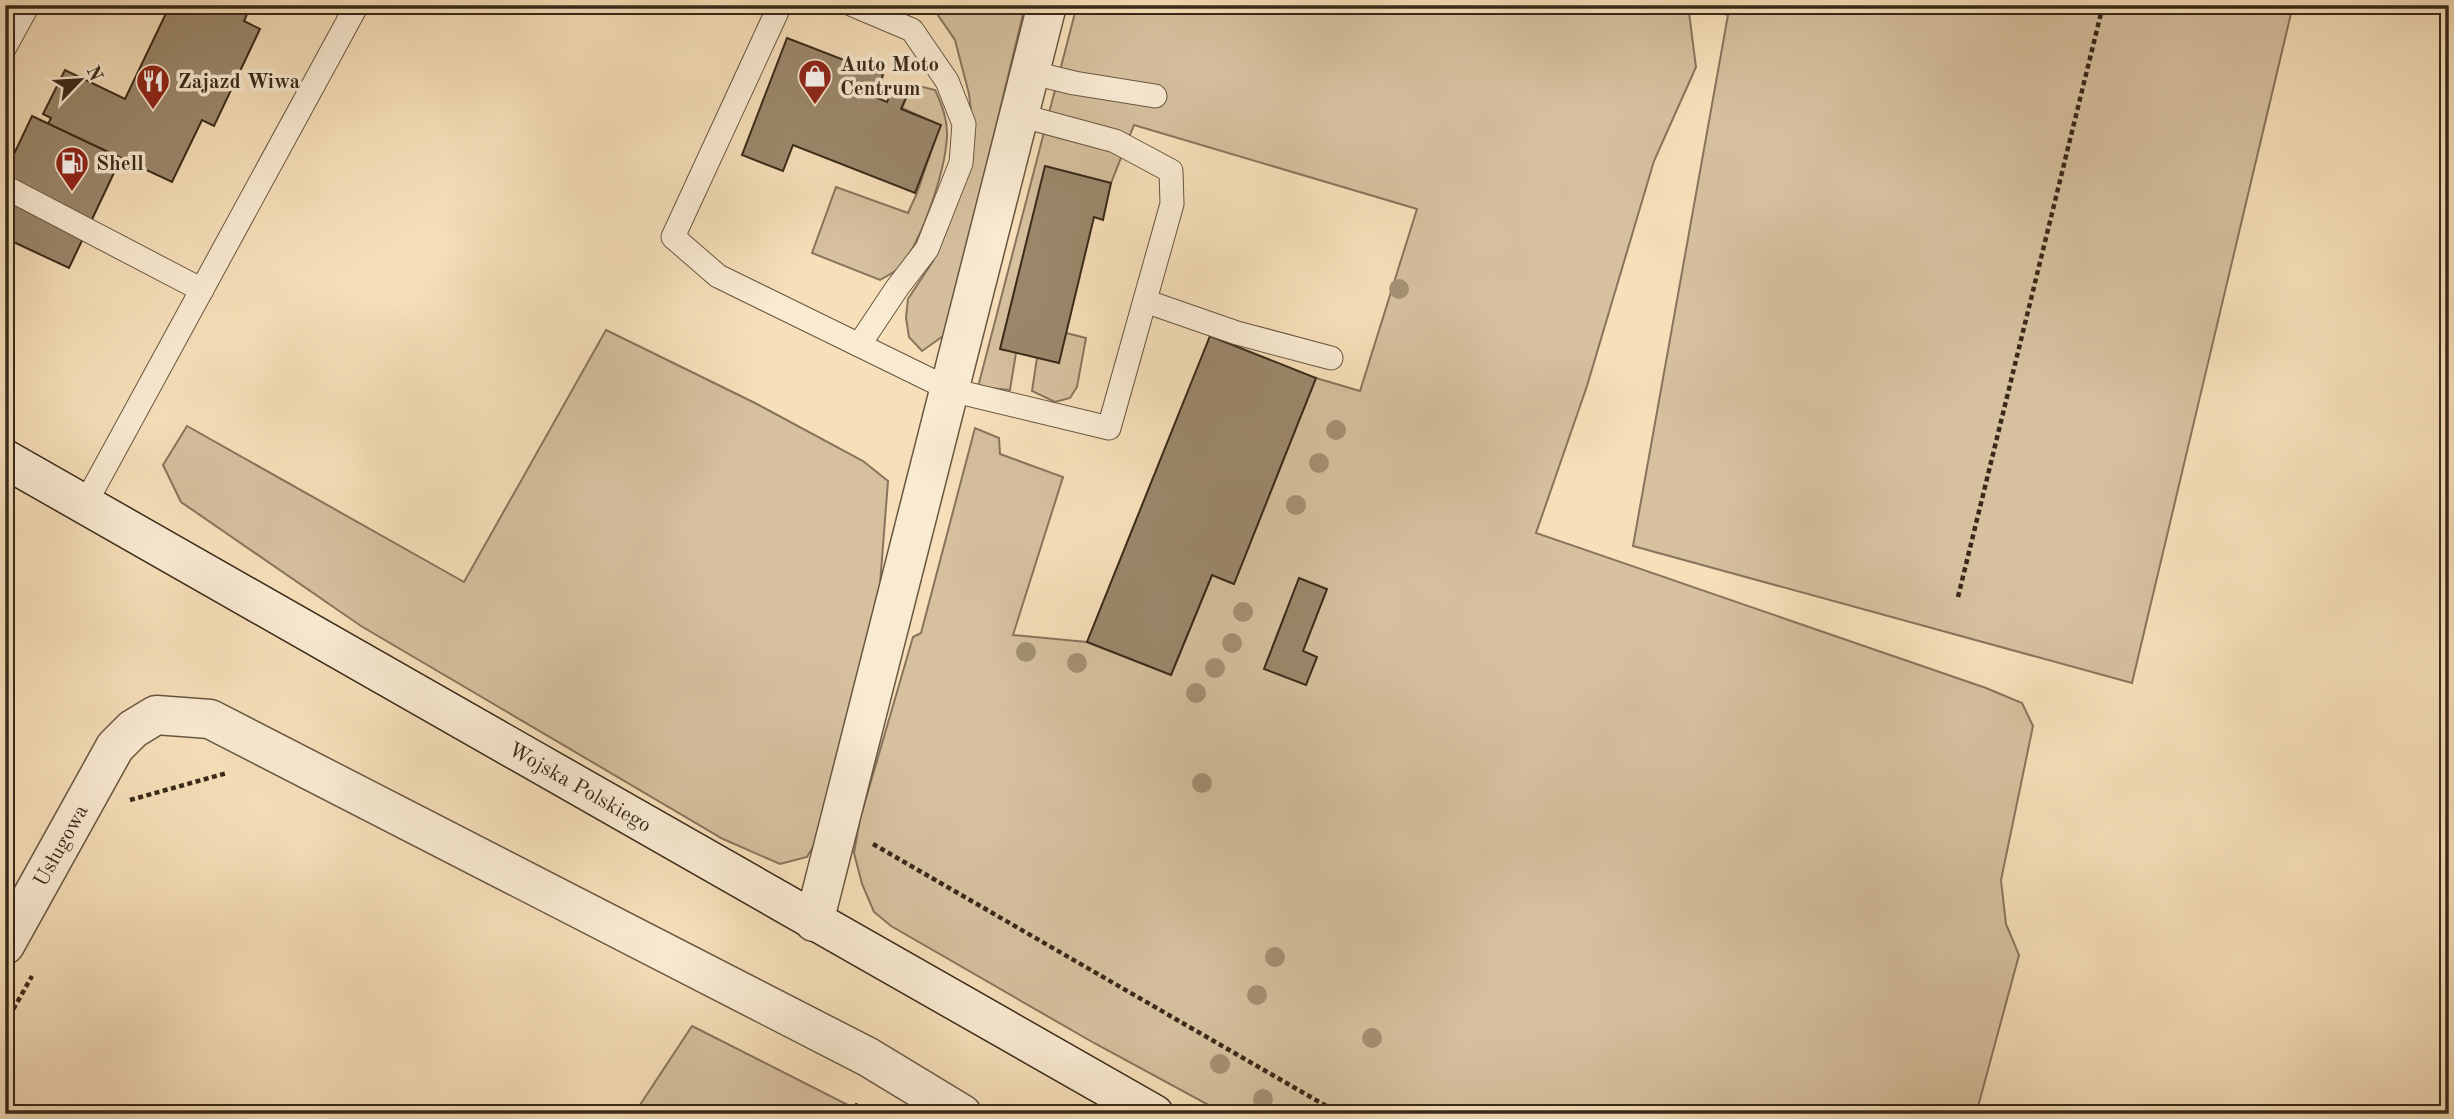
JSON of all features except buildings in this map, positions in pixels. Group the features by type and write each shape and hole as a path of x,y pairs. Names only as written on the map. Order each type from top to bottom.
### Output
{"street":[{"path":"814,922 1047,5"},
{"name":"Wojska Polskiego","path":"5,459 1154,1114"},
{"name":"Usługowa","path":"5,944 116,747 133,729 156,715 210,719 868,1058 962,1114"}],"lane":[{"path":"5,47 28,5"},
{"path":"85,504 357,5"},
{"path":"780,5 673,237 718,276 951,390 1109,428 1172,204 1171,171 1115,141 1019,115"},
{"path":"853,5 912,30 947,81 964,124 961,163 927,249 859,345"},
{"path":"1030,72 1074,83 1155,96"},
{"path":"5,187 202,290"},
{"path":"1145,301 1237,332 1331,358"}],"path":[{"path":"1958,597 2103,5"},
{"path":"124,812 131,800 233,772"},
{"path":"839,824 1340,1114"},
{"path":"5,1024 38,965"}],"shaded area":[{"path":"931,5 1025,6 946,334 922,351 909,337 906,318 908,299 933,261 946,232 972,153 974,136 969,94 955,40"},
{"path":"1077,5 1688,5 1696,67 1654,161 1587,386 1536,533 1986,688 2022,703 2033,726 2001,880 2006,924 2019,955 1976,1114 1225,1114 1094,1043 891,926 874,912 862,884 854,853 860,819 913,637 921,633 975,428 999,438 1000,454 1063,477 1013,635 1087,642 1171,675 1212,575 1233,584 1316,378 1360,391 1417,209 1134,125 1111,183 1046,167 1010,390 978,387"},
{"path":"1701,5 2293,5 2132,683 1633,546 1728,15"},
{"path":"915,85 935,90 942,107 947,137 942,168 924,224 908,256 899,268 880,280 812,253 836,187 908,213 940,125 902,108 908,94 904,91 905,88"},
{"path":"606,330 755,403 863,461 888,481 877,623 824,828 807,857 780,864 723,839 361,626 181,502 163,465 187,426 464,582"},
{"path":"1066,333 1086,338 1077,387 1070,398 1055,402 1032,391 1037,358"},
{"path":"692,1026 850,1106 842,1114 634,1114"}],"place":[{"name":"Auto Moto Centrum","path":"815,106"},
{"name":"Zajazd Wiwa","path":"153,111"},
{"name":"Shell","path":"72,193"}]}
